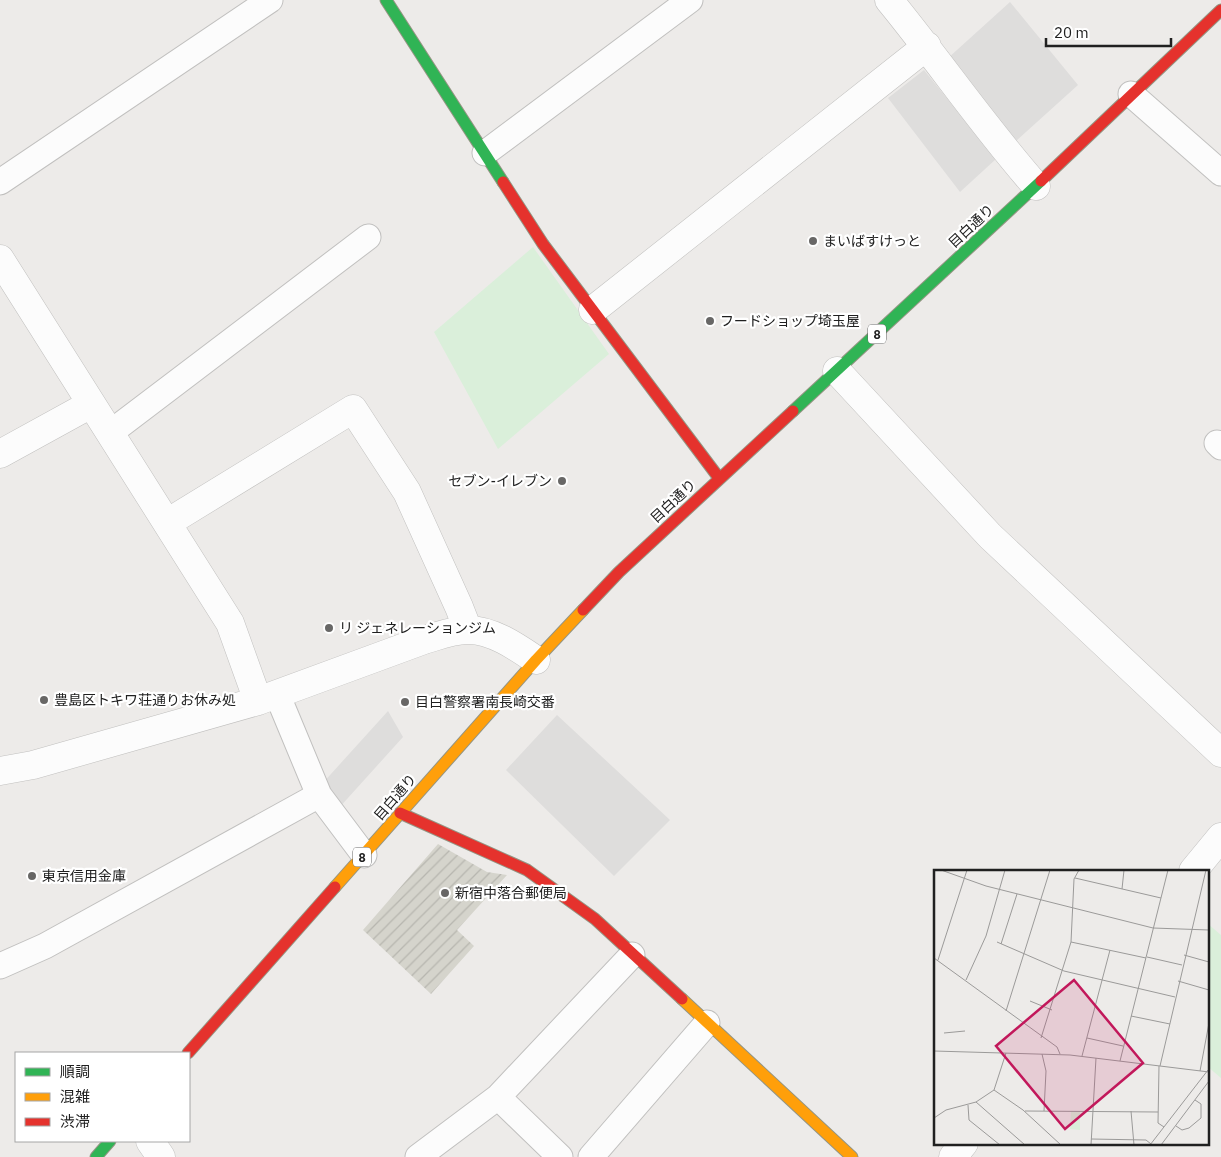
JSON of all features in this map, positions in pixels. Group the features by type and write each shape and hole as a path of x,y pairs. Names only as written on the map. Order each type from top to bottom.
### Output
{"main road":[{"path":"386,0 543,244 719,478"},
{"name":"目白通り","path":"189,1052 536,660 619,572 1036,186 1221,10"},
{"path":"400,813 527,870 595,919 852,1157"},
{"path":"96,1157 109,1142"}],"street":[{"path":"889,0 928,46 1012,159 1036,186"},
{"path":"593,310 928,46"},
{"path":"0,259 230,623 268,698"},
{"path":"837,371 990,536 1221,753"},
{"path":"0,454 91,404"},
{"path":"166,523 353,408 407,492 468,630"},
{"path":"0,771 34,766 268,698 424,640 468,630 511,643 536,660"},
{"path":"1193,870 1221,837"},
{"path":"151,1142 161,1157"}],"lane":[{"path":"0,182 270,0"},
{"path":"485,153 690,0"},
{"path":"1131,94 1221,173"},
{"path":"110,433 368,237"},
{"path":"268,698 319,795 364,855"},
{"path":"0,966 45,946 319,795"},
{"path":"418,1157 498,1097 632,955"},
{"path":"591,1157 707,1023"},
{"path":"498,1097 560,1157"}],"shaded area":[{"path":"1010,2 1078,85 1016,141 947,59"},
{"path":"924,70 996,159 960,192 888,98"},
{"path":"388,711 403,737 338,809 321,785"},
{"path":"557,715 670,820 614,876 506,770"},
{"path":"438,844 487,872 507,875 457,930 474,946 431,994 363,930"}],"green space":[{"path":"533,247 609,354 498,449 434,332"},
{"path":"1208,924 1221,935 1221,1078 1208,1067"}],"traffic: fast":[{"path":"386,0 503,182"},
{"path":"793,411 1041,181"},
{"path":"96,1157 109,1142"}],"traffic: slow":[{"path":"335,887 536,660 583,610"},
{"path":"682,999 852,1157"}],"traffic: jam":[{"path":"1041,181 1221,10"},
{"path":"503,182 543,244 719,478"},
{"path":"583,610 619,572 793,411"},
{"path":"400,813 527,870 595,919 682,999"},
{"path":"189,1052 335,887"}],"place":[{"name":"まいばすけっと","path":"813,241"},
{"name":"フードショップ埼玉屋","path":"710,321"},
{"name":"セブン-イレブン","path":"562,481"},
{"name":"リ ジェネレーションジム","path":"329,628"},
{"name":"豊島区トキワ荘通りお休み処","path":"44,700"},
{"name":"目白警察署南長崎交番","path":"405,702"},
{"name":"東京信用金庫","path":"32,876"},
{"name":"新宿中落合郵便局","path":"445,893"}]}
